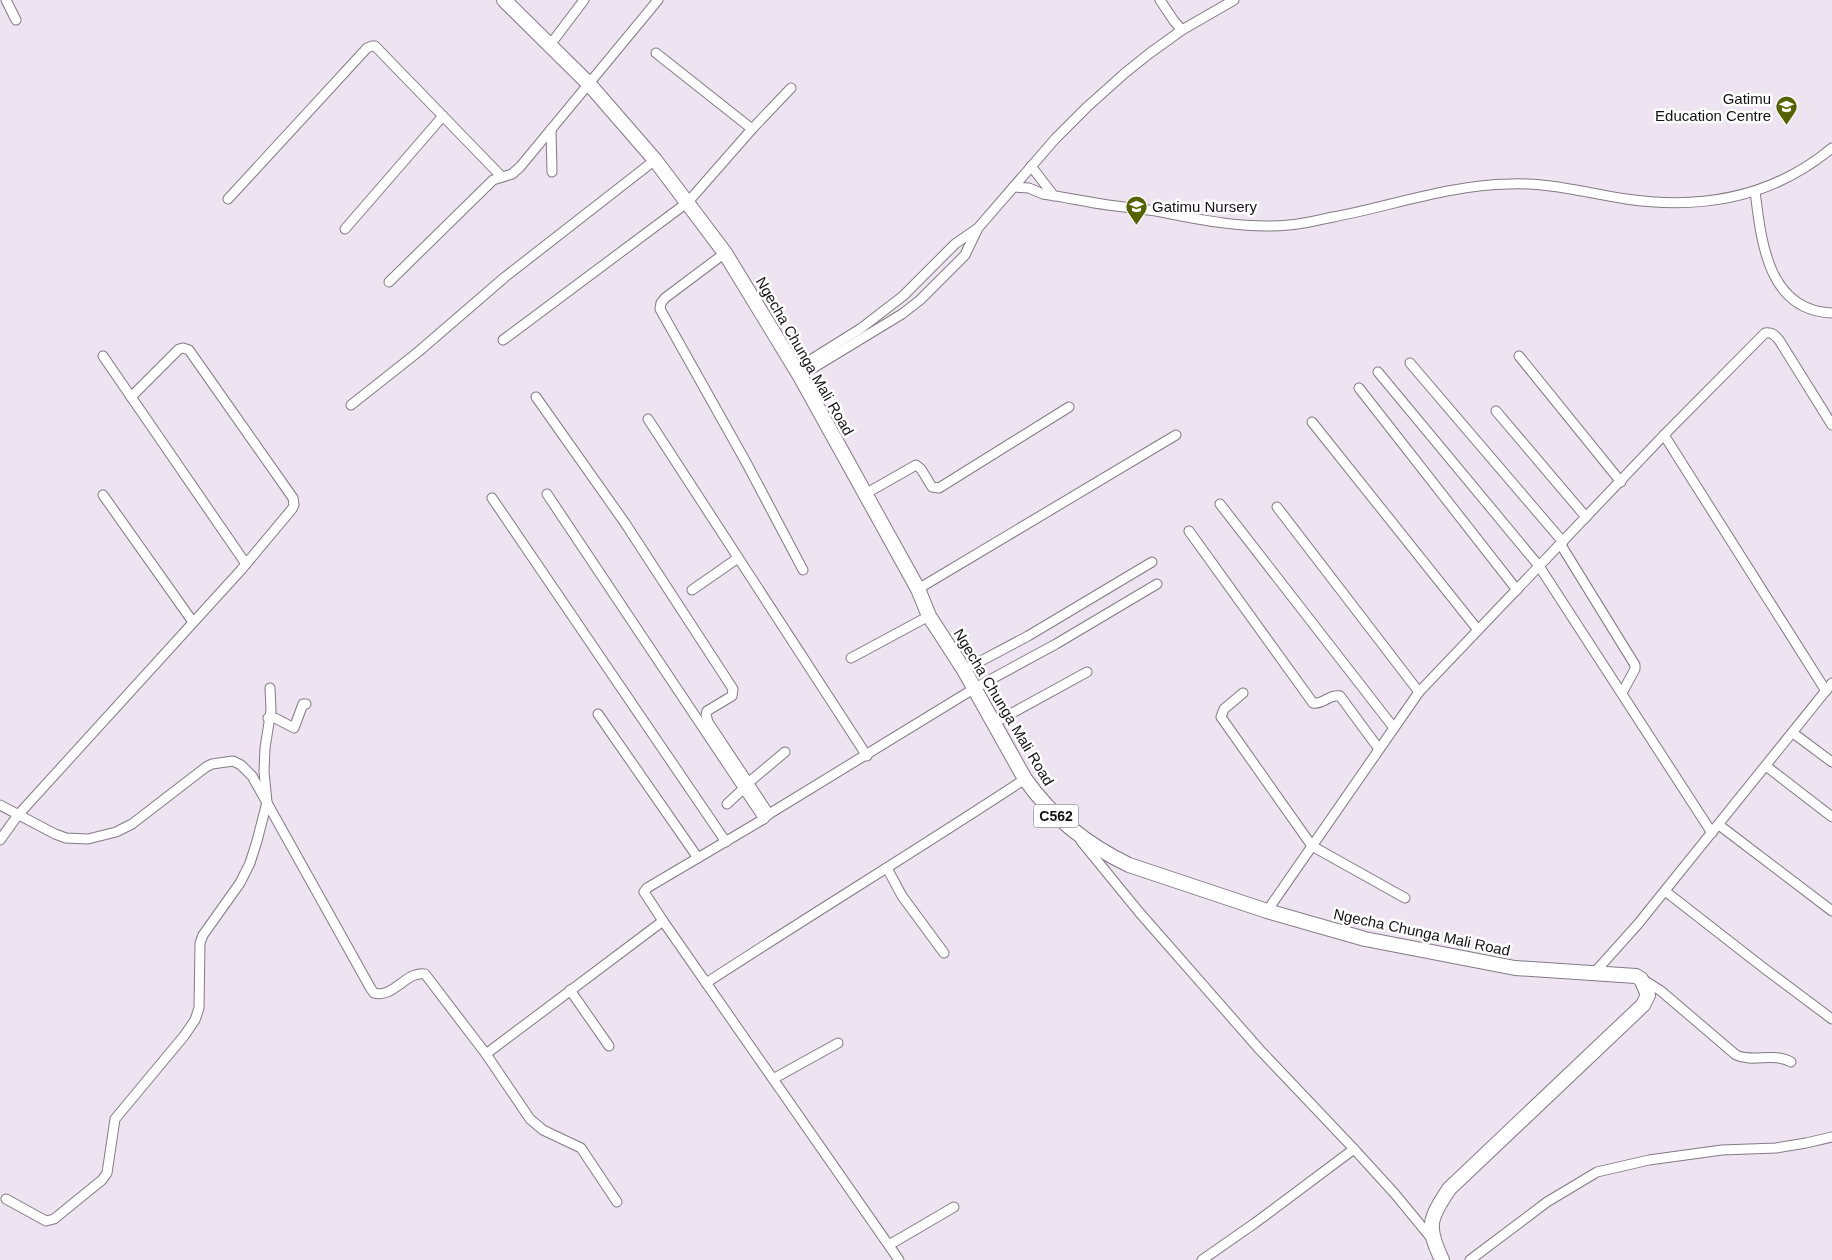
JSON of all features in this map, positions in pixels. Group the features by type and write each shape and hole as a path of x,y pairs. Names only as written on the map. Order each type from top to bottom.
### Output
{"main road":[{"name":"Ngecha Chunga Mali Road","path":"504,0 589,84 655,160 725,253 798,373 918,589 929,616 975,688 1025,779 1051,811 1075,833 1109,856 1129,865 1267,911 1365,939 1515,968 1595,972 1636,976 1641,979"},
{"path":"1442,1260 1432,1239 1432,1223 1437,1207 1449,1189 1643,1005 1648,994 1641,979"}],"street":[{"path":"6,0 16,20"},
{"path":"550,44 584,0"},
{"path":"389,282 493,180 512,174 520,167 658,0"},
{"path":"1160,0 1182,30"},
{"path":"798,373 894,305 955,244 978,228 1055,139 1087,107 1150,52 1182,30 1234,0"},
{"path":"228,199 361,55 372,46 375,46 502,177"},
{"path":"656,53 752,129"},
{"path":"503,340 688,202 791,88"},
{"path":"345,230 443,116"},
{"path":"551,129 552,172"},
{"path":"1013,187 1029,188 1054,196 1243,226 1292,225 1323,220 1476,185 1511,183 1544,184 1625,199 1686,203 1714,201 1773,185 1799,172 1832,148"},
{"path":"350,405 418,352 505,277 655,160"},
{"path":"1031,166 1054,196"},
{"path":"1755,191 1765,256 1773,276 1784,290 1808,308 1832,312"},
{"path":"798,373 902,314 920,300 965,256 978,228"},
{"path":"725,253 665,298 660,309 747,464 803,570"},
{"path":"1267,911 1419,692 1664,435 1765,333 1769,332 1779,340 1832,425"},
{"path":"0,840 18,815 246,564 294,505 293,498 189,350 179,349 130,397"},
{"path":"103,356 246,564"},
{"path":"1519,356 1621,482"},
{"path":"1410,363 1562,544 1635,665 1635,669 1622,693"},
{"path":"1378,372 1539,566 1712,833"},
{"path":"1359,388 1517,590"},
{"path":"536,397 625,523 733,689 732,696 707,712 706,715 712,730 745,786"},
{"path":"865,494 916,465 921,468 932,487 939,488 1069,406"},
{"path":"1496,411 1586,517"},
{"path":"648,419 867,756"},
{"path":"1312,422 1478,630"},
{"path":"918,589 1176,435"},
{"path":"1595,972 1719,825 1829,687 1664,435"},
{"path":"547,494 767,817"},
{"path":"103,496 193,622"},
{"path":"492,498 726,842"},
{"path":"1220,504 1394,728"},
{"path":"1277,507 1419,692"},
{"path":"1189,531 1313,703 1320,703 1332,696 1340,696 1379,749"},
{"path":"692,590 738,558"},
{"path":"964,670 1028,636 1152,562"},
{"path":"899,1260 645,895 645,890 867,756 975,688 1056,644 1157,584"},
{"path":"851,658 929,616"},
{"path":"994,723 1086,672"},
{"path":"6,1199 46,1221 50,1221 105,1177 116,1119 195,1020 199,1008 200,994 200,943 203,935 240,883 250,863 266,802 264,772 270,710 270,688"},
{"path":"1243,693 1224,709 1221,716 1312,846 1405,898"},
{"path":"268,718 276,718 294,728 301,708 303,704 306,704"},
{"path":"598,714 698,858"},
{"path":"1793,733 1832,762"},
{"path":"727,804 785,752"},
{"path":"0,805 66,838 80,839 103,836 132,824 206,767 233,761 241,765 252,776 374,993 382,994 417,974 425,974 486,1054 530,1119 543,1130 581,1148 617,1202"},
{"path":"1766,766 1832,817"},
{"path":"706,983 1025,779"},
{"path":"1719,825 1832,911"},
{"path":"1075,833 1139,912 1260,1050 1395,1194 1432,1239"},
{"path":"887,868 902,896 944,953"},
{"path":"1665,890 1765,970 1832,1020"},
{"path":"486,1054 663,921"},
{"path":"1641,979 1661,991 1736,1055 1742,1057 1777,1057 1791,1062"},
{"path":"570,990 609,1046"},
{"path":"773,1079 838,1043"},
{"path":"1470,1260 1548,1202 1598,1172 1649,1160 1722,1150 1776,1148 1832,1137"},
{"path":"1202,1260 1354,1149"},
{"path":"889,1245 954,1207"}],"place":[{"name":"Gatimu Education Centre","path":"1787,126"},
{"name":"Gatimu Nursery","path":"1136,225"}]}
